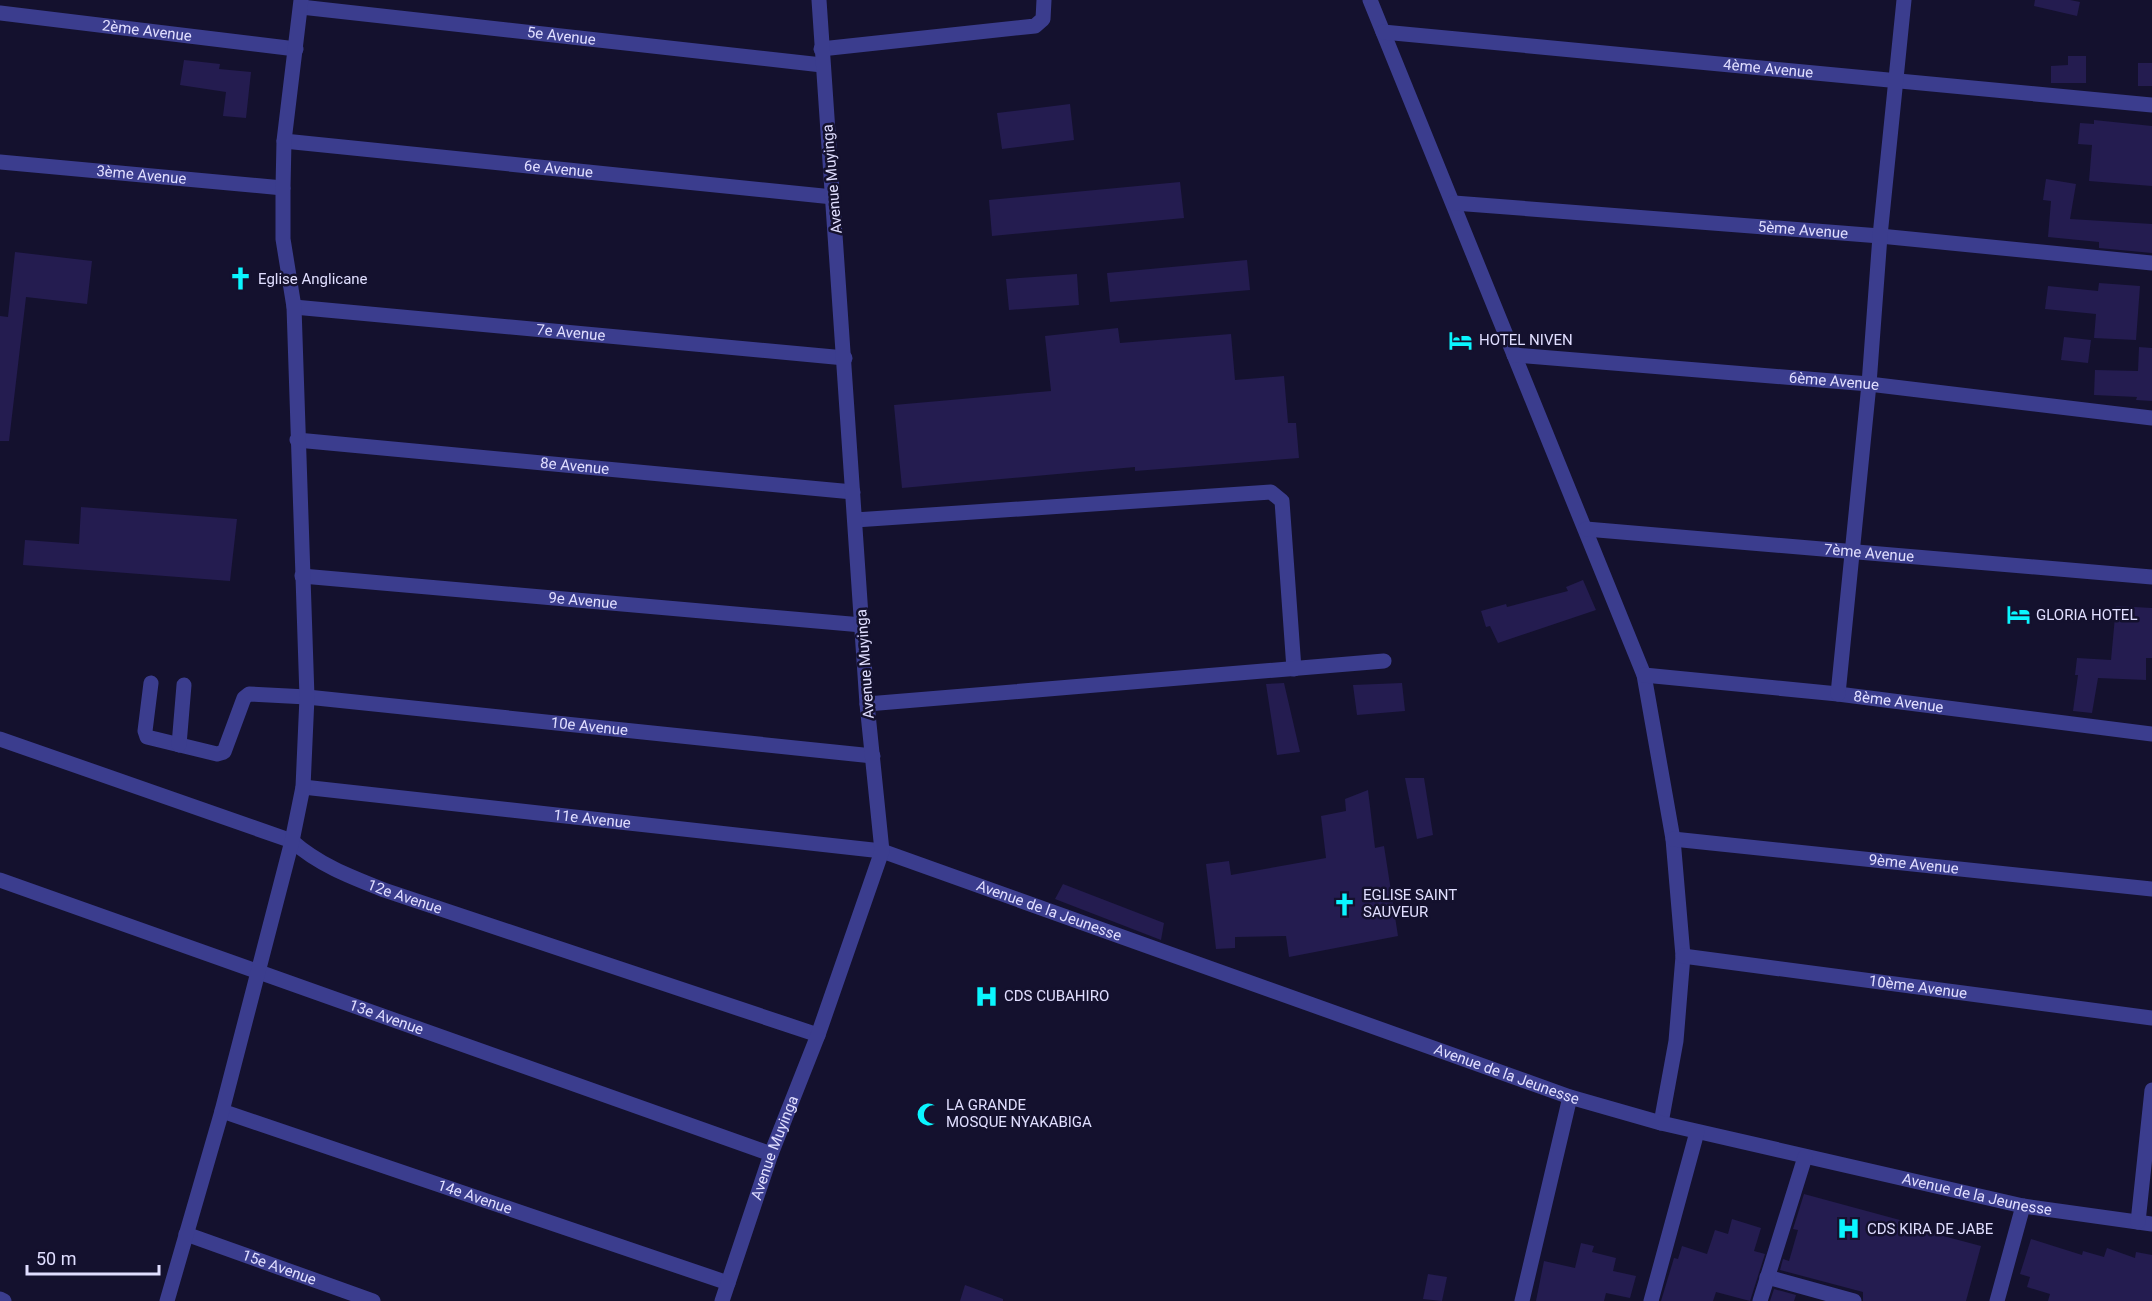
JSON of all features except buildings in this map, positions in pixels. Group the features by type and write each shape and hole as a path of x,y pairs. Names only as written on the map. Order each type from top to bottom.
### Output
{"street":[{"name":"Avenue Muyinga","path":"722,1301 771,1154 818,1035 882,851 867,704 845,358 821,57 819,0"},
{"name":"5e Avenue","path":"301,3 821,57 1035,26 1043,19 1044,0"},
{"path":"1370,0 1644,675 1673,839 1683,956 1676,1041 1662,1124"},
{"path":"1838,694 1904,0"},
{"path":"167,1301 222,1111 292,841 303,787 307,696 294,307 283,238 284,141 301,3"},
{"name":"2ème Avenue","path":"0,13 296,49"},
{"name":"4ème Avenue","path":"1383,32 1895,78 2152,105"},
{"name":"6e Avenue","path":"284,141 833,197"},
{"name":"3ème Avenue","path":"0,162 283,188"},
{"name":"5ème Avenue","path":"1454,203 1880,236 2152,262"},
{"name":"7e Avenue","path":"294,307 845,358"},
{"name":"6ème Avenue","path":"1514,355 1869,384 2152,418"},
{"name":"8e Avenue","path":"297,440 853,492"},
{"path":"855,520 1271,492 1282,501 1294,669"},
{"name":"7ème Avenue","path":"1586,529 2152,577"},
{"name":"9e Avenue","path":"302,576 862,625"},
{"path":"867,704 1384,661"},
{"name":"8ème Avenue","path":"1644,675 1838,694 2152,734"},
{"path":"151,683 144,731 147,737 179,745 184,685"},
{"name":"10e Avenue","path":"179,745 217,754 224,752 244,698 249,694 307,696 873,756"},
{"name":"12e Avenue","path":"0,739 292,841 308,856 328,867 384,890 818,1035"},
{"name":"11e Avenue","path":"303,787 882,851"},
{"name":"9ème Avenue","path":"1673,839 2152,889"},
{"name":"Avenue de la Jeunesse","path":"882,851 1570,1097 1662,1124 2023,1206 2145,1223"},
{"name":"13e Avenue","path":"0,880 771,1154"},
{"name":"10ème Avenue","path":"1683,956 2152,1018"},
{"path":"2145,1223 2152,1090"},
{"path":"1522,1301 1570,1097"},
{"name":"14e Avenue","path":"222,1111 728,1283"},
{"path":"1651,1301 1697,1132"},
{"path":"1760,1301 1805,1157"},
{"path":"1996,1301 2023,1206"},
{"name":"15e Avenue","path":"186,1234 373,1301"},
{"path":"1767,1277 1854,1301"},
{"path":"0,1299 4,1301"}],"place":[{"name":"Eglise Anglicane","path":"240,279"},
{"name":"HOTEL NIVEN","path":"1461,340"},
{"name":"GLORIA HOTEL","path":"2018,615"},
{"name":"EGLISE SAINT SAUVEUR","path":"1345,904"},
{"name":"CDS CUBAHIRO","path":"986,996"},
{"name":"LA GRANDE MOSQUE NYAKABIGA","path":"928,1114"},
{"name":"CDS KIRA DE JABE","path":"1849,1229"}]}
